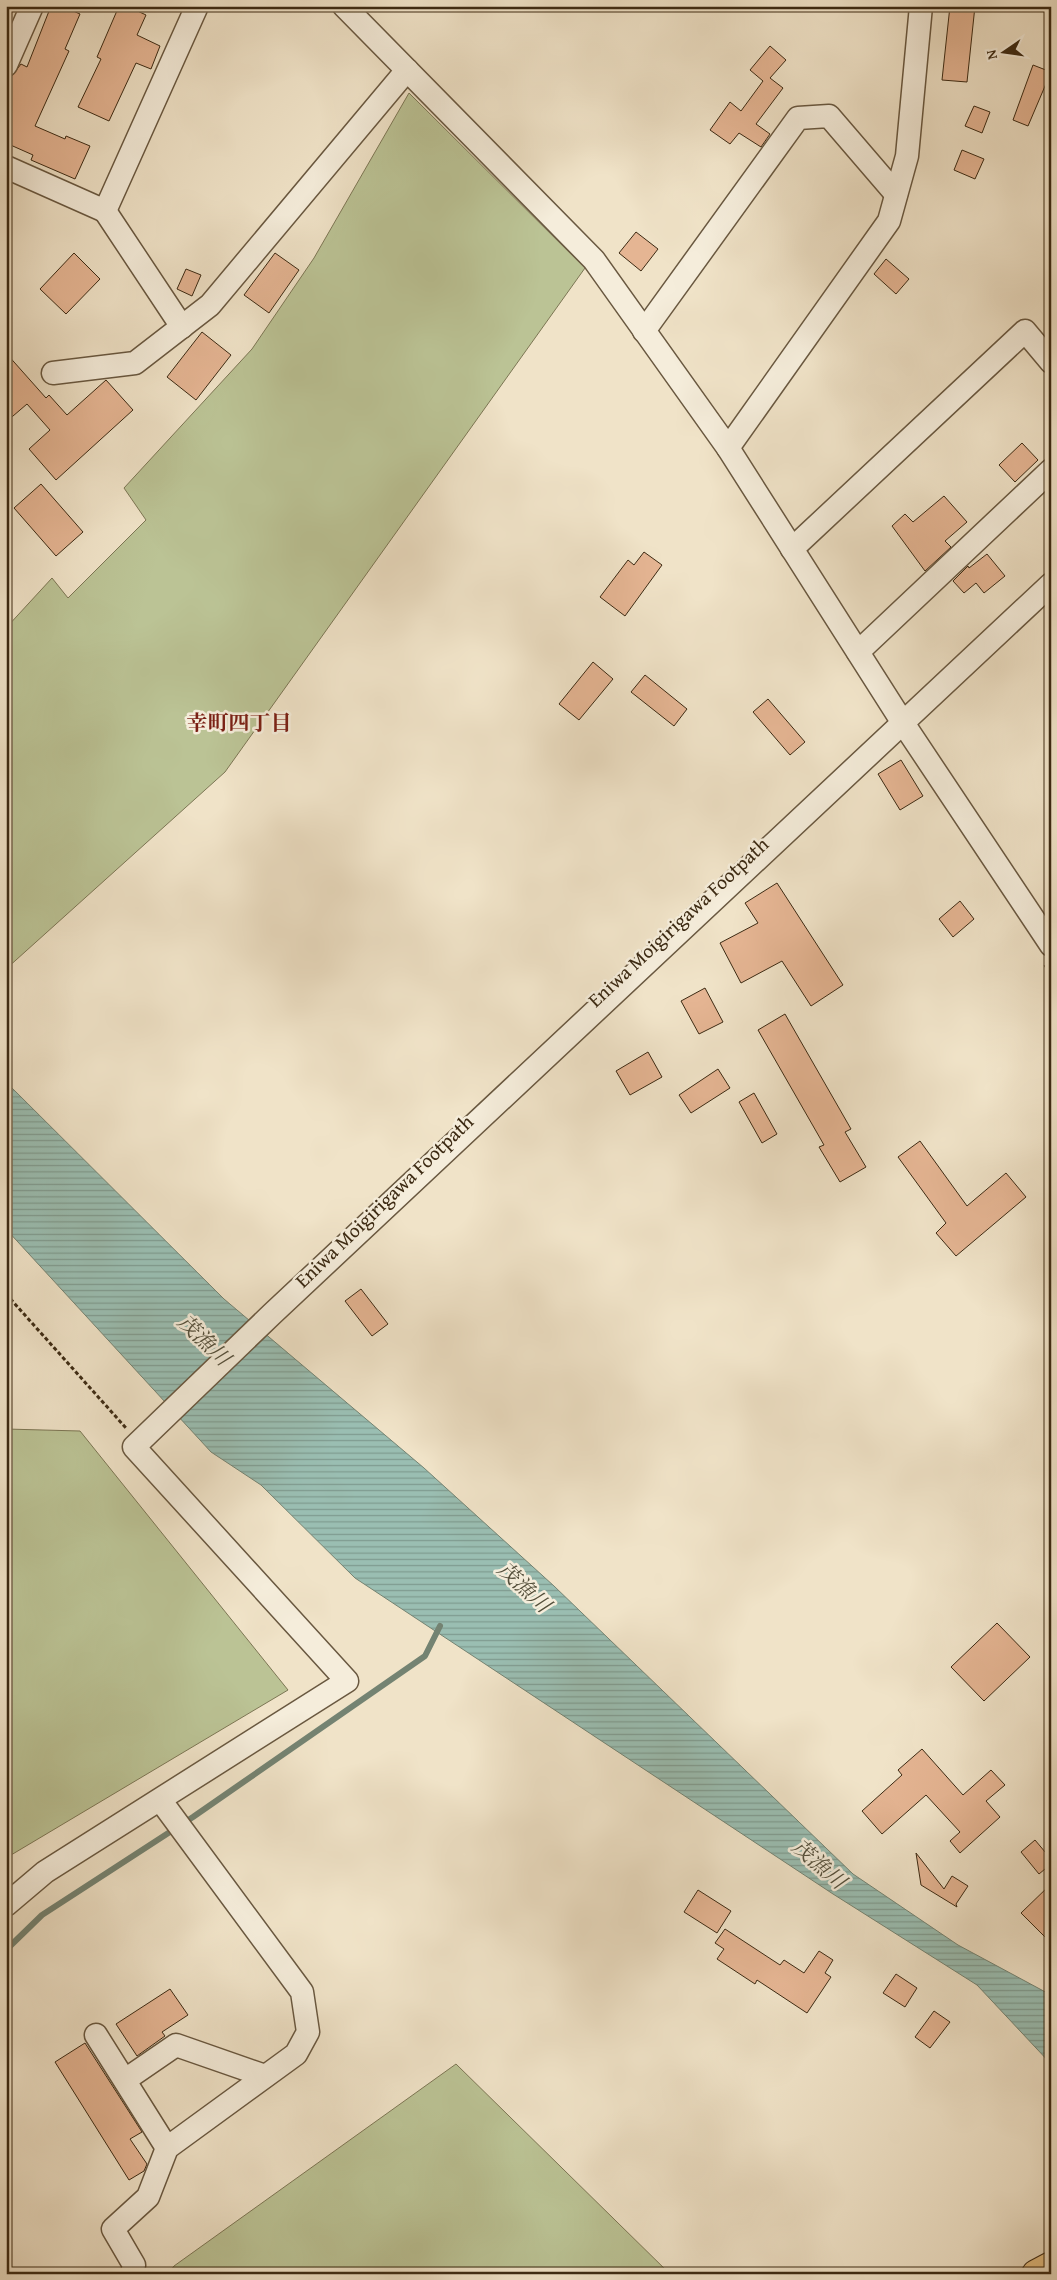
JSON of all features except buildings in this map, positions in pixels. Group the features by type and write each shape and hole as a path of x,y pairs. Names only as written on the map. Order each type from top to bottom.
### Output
{"highway":[{"path":"1036,2274 1051,2266"}],"street":[{"path":"6,65 32,6"},
{"path":"105,211 197,6"},
{"path":"344,6 594,260 728,448 1045,951"},
{"path":"728,448 889,221 907,156 921,6"},
{"path":"52,373 135,363 210,305 407,70"},
{"path":"644,330 798,118 829,116 896,194"},
{"path":"6,167 105,211 182,327"},
{"path":"792,549 1026,331 1051,362"},
{"path":"858,652 1051,470"},
{"path":"6,1905 45,1872 172,1817 347,1682 134,1447 272,1314 1051,584"},
{"path":"132,2274 134,2265 114,2229 148,2196 167,2148 296,2054 308,2032 302,1992 172,1817"},
{"path":"96,2035 167,2148"},
{"path":"125,2080 176,2045 265,2076"}],"path":[{"path":"1045,951 1051,974"},
{"path":"6,1294 146,1435"}],"green space":[{"path":"409,93 585,268 225,772 6,969 6,628 52,578 68,598 146,520 124,488 252,349 314,258"},
{"path":"6,1429 80,1431 288,1690 6,1858"},
{"path":"456,2064 670,2274 168,2274 174,2266"}],"water":[{"name":"茂漁川","path":"6,1082 224,1299 424,1468 554,1586 853,1874 958,1945 1051,1995 1051,2064 977,1985 833,1894 355,1578 261,1485 211,1452 6,1229"}],"waterway":[{"path":"6,1950 42,1915 193,1817 425,1656 440,1626"}],"district":[{"name":"幸町四丁目","path":"239,723"}]}
